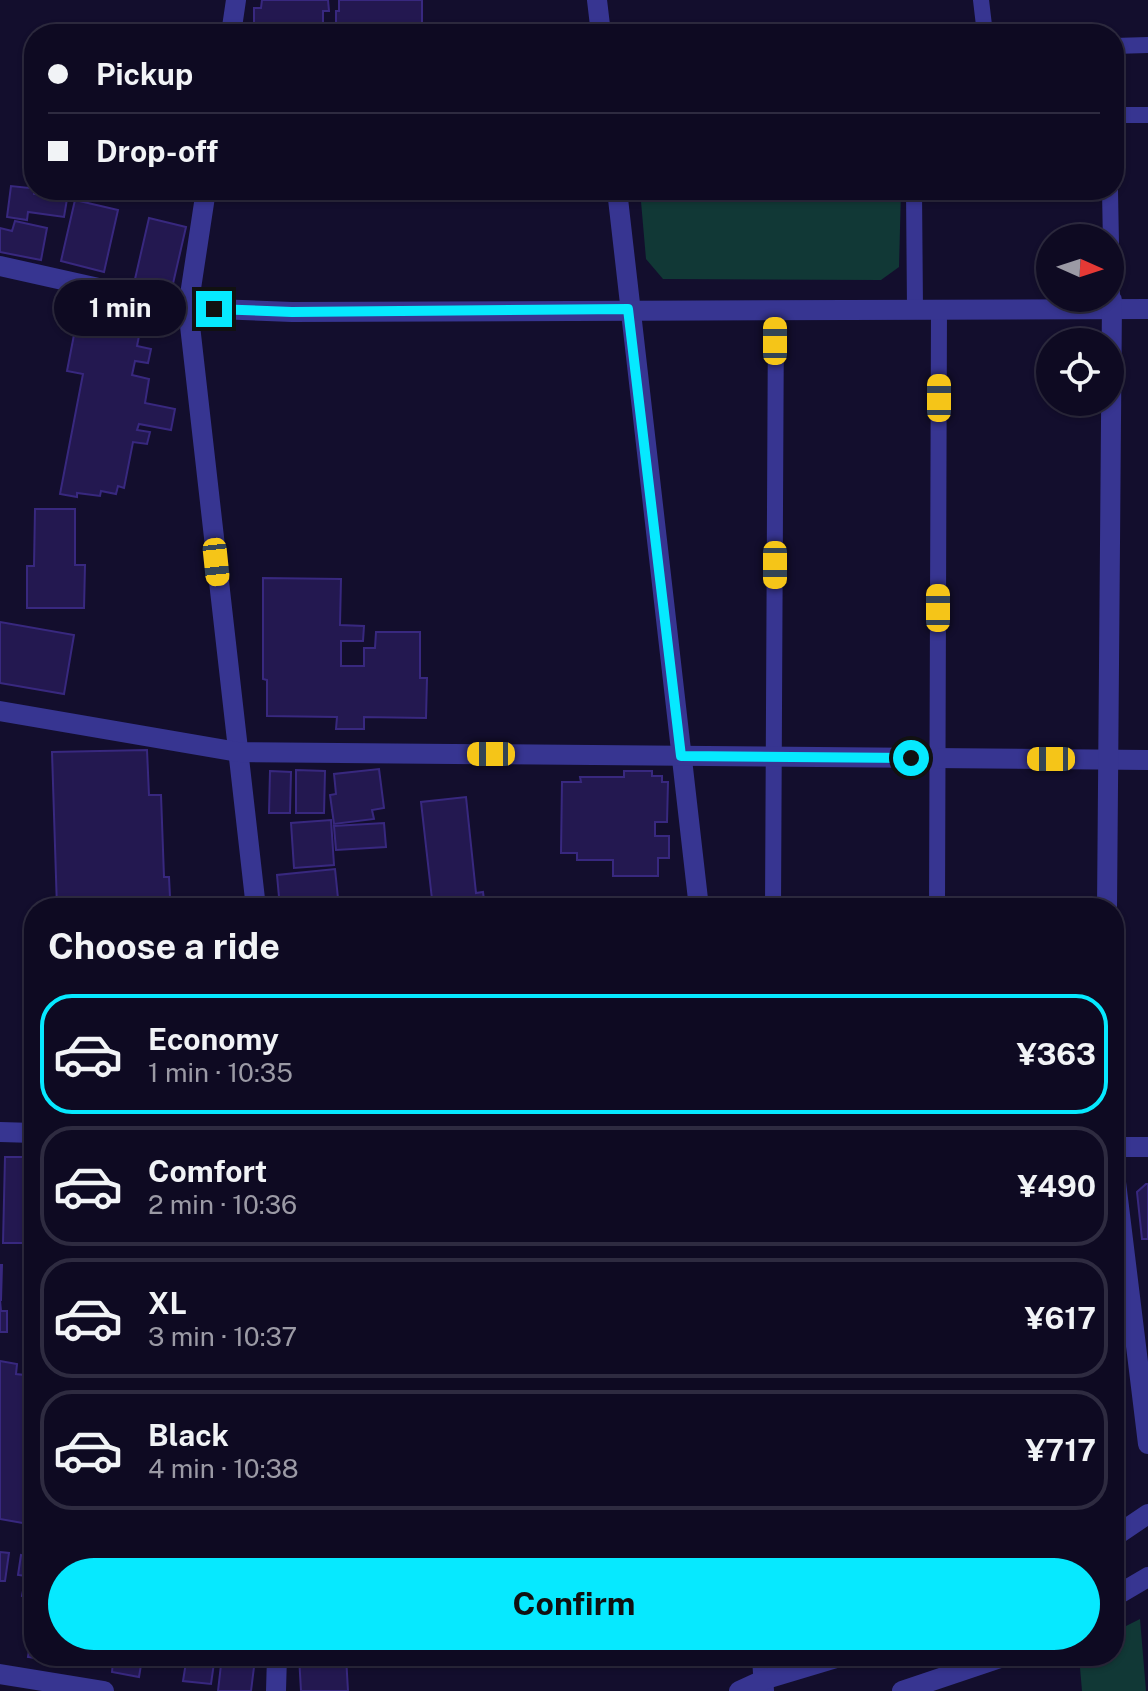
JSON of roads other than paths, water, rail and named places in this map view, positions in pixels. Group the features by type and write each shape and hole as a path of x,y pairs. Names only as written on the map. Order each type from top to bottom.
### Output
{"street":[{"path":"232,24 236,0"},
{"path":"597,0 600,24"},
{"path":"204,200 188,308 255,898"},
{"path":"618,200 698,898"},
{"path":"0,266 188,308 292,312 1036,306"},
{"path":"1124,306 1148,309"},
{"path":"1107,898 1112,312"},
{"path":"0,711 238,752 1148,760"},
{"path":"0,1132 24,1133"},
{"path":"1124,1147 1148,1147"},
{"path":"1124,1248 1148,1444"},
{"path":"1124,1530 1148,1514"},
{"path":"1124,1591 1148,1577"},
{"path":"276,1691 277,1666"},
{"path":"739,1691 816,1666"},
{"path":"902,1691 976,1666"},
{"path":"0,1674 31,1685 104,1691"}],"lane":[{"path":"981,0 984,24"},
{"path":"1124,46 1148,45"},
{"path":"1124,115 1148,115"},
{"path":"914,200 915,309"},
{"path":"1110,200 1111,224"},
{"path":"773,898 776,309"},
{"path":"937,898 939,309"}]}
